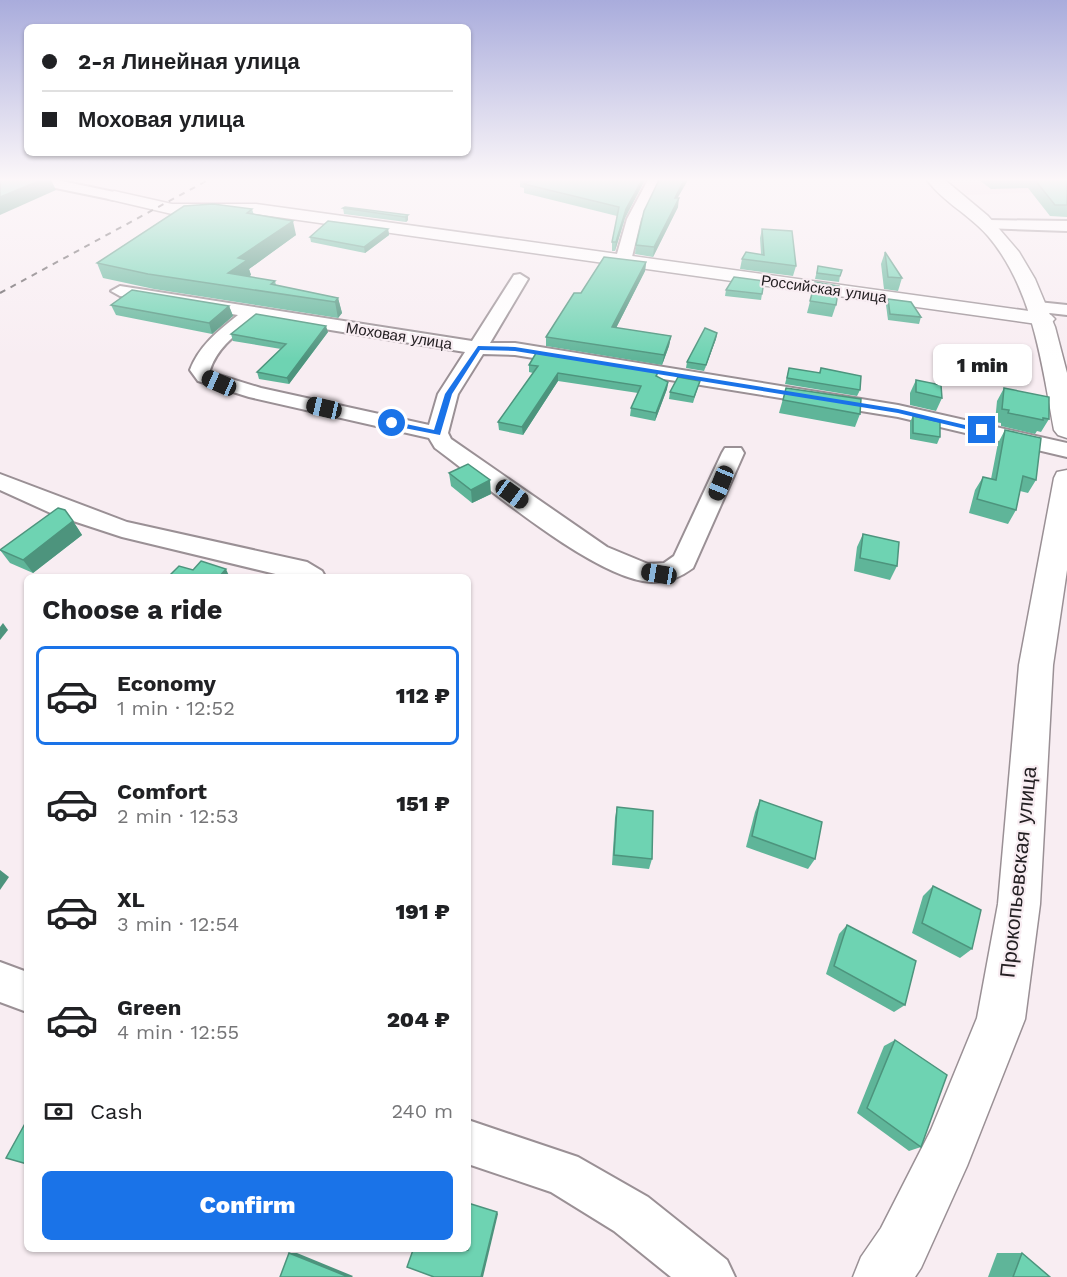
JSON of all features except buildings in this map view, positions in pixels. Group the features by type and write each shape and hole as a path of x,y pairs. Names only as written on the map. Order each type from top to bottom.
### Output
{"main road":[{"name":"Российская улица","path":"472,240 623,261 1041,313"},
{"path":"999,240 1022,270 1041,313 1067,430"},
{"name":"Прокопьевская улица","path":"881,1277 901,1248 949,1148 1001,1019 1019,904 1036,665 1067,478"}],"street":[{"path":"623,261 629,240"},
{"path":"437,433 448,394 520,279"},
{"name":"Моховая улица","path":"120,291 478,348 515,349 898,411 1067,450"},
{"path":"1041,313 1067,310"},
{"path":"252,313 215,344 202,362 200,370 205,377 256,393 437,433 443,443 587,547 612,562 637,571 659,574 675,571 684,562 733,453"},
{"path":"0,481 64,509 122,529 298,569 306,574"},
{"path":"0,982 24,991"},
{"path":"471,1143 562,1173 631,1214 710,1277"}],"railway":[{"path":"0,293 98,240"}],"route":[{"path":"392,423 437,433 448,394 478,348 515,349 726,385 898,411 982,430"}]}
